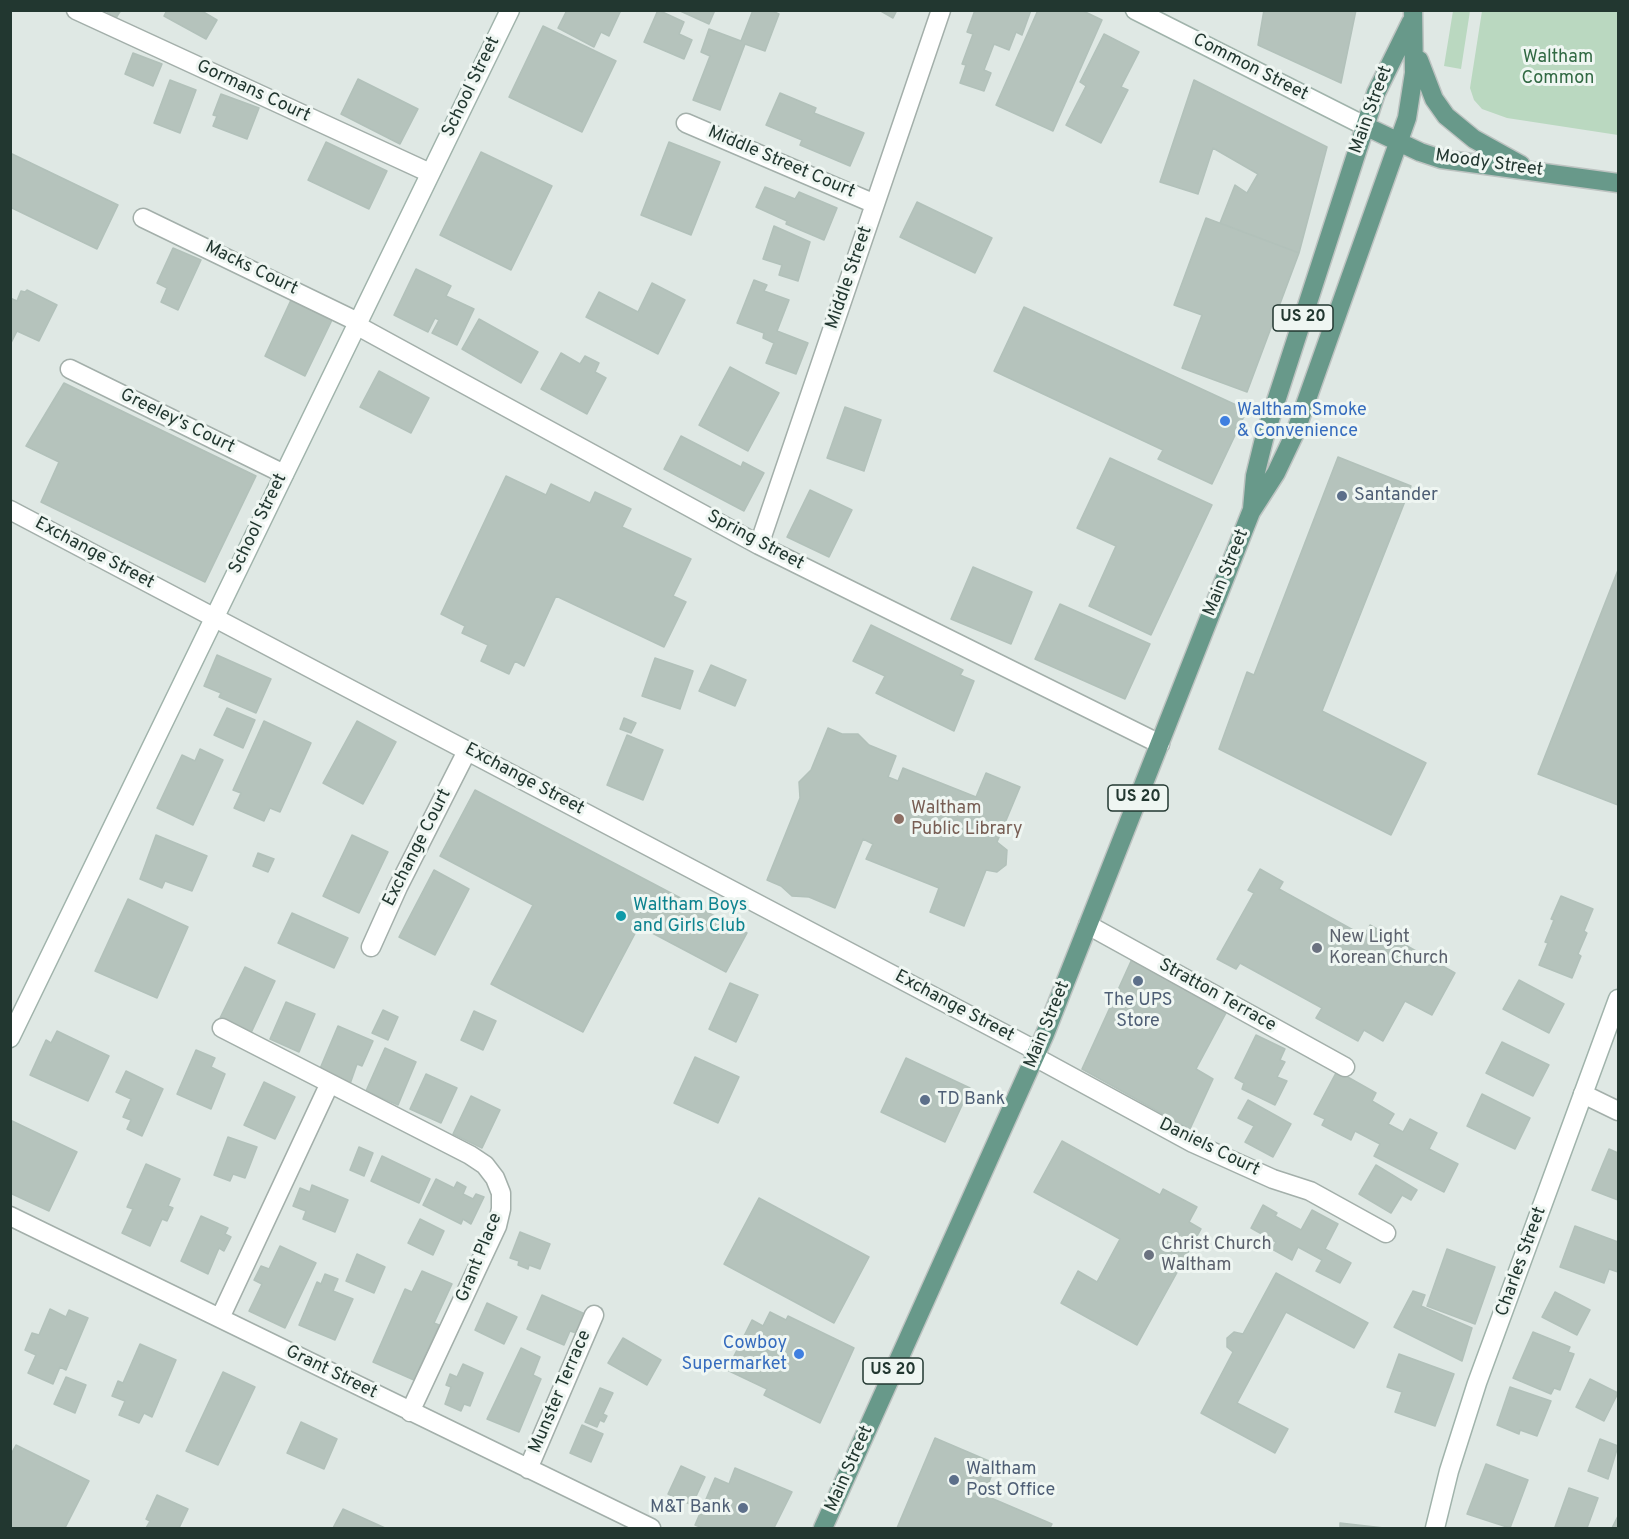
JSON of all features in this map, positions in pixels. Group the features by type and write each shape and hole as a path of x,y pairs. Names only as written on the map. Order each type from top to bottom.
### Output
{"main road":[{"name":"Main Street","path":"1251,512 1255,476 1265,435 1365,126 1385,71 1412,16"},
{"name":"Main Street","path":"823,1528 1036,1054 1251,512 1276,473 1298,424 1399,143 1413,89 1412,16"},
{"path":"1412,16 1424,75 1434,99 1446,116 1474,139 1533,171"},
{"name":"Moody Street","path":"1365,126 1399,143 1441,159 1618,183"}],"street":[{"name":"Gormans Court","path":"76,10 430,173"},
{"name":"School Street","path":"10,1038 510,10"},
{"name":"Middle Street","path":"759,545 941,10"},
{"name":"Common Street","path":"1135,10 1365,126"},
{"name":"Middle Street Court","path":"686,123 875,204"},
{"name":"Macks Court","path":"143,218 357,324"},
{"name":"Spring Street","path":"357,324 759,545 1160,744"},
{"name":"Greeley's Court","path":"70,369 284,474"},
{"name":"Exchange Street","path":"10,510 1036,1054"},
{"name":"Exchange Court","path":"371,947 398,887 467,751"},
{"name":"Stratton Terrace","path":"1088,925 1345,1067"},
{"name":"Charles Street","path":"1436,1528 1460,1433 1618,999"},
{"name":"Grant Place","path":"222,1028 470,1155 485,1166 495,1178 501,1193 501,1209 497,1226 411,1412"},
{"name":"Daniels Court","path":"1036,1054 1193,1143 1273,1179 1316,1194 1386,1233"},
{"path":"220,1318 329,1084"},
{"path":"1583,1094 1618,1111"},
{"name":"Grant Street","path":"10,1216 651,1528"},
{"name":"Munster Terrace","path":"528,1469 594,1315"}],"green space":[{"path":"1453,11 1470,11 1461,69 1444,66"},
{"name":"Waltham Common","path":"1482,11 1618,11 1618,135 1507,118 1482,109 1474,100 1470,88"}],"building":[{"path":"104,10 121,10 116,18"},
{"path":"167,10 200,10 217,20 206,39 164,16"},
{"path":"567,10 621,10 609,36 601,32 594,47 558,28"},
{"path":"658,10 684,22 679,34 692,40 684,59 644,42"},
{"path":"678,10 715,10 709,24"},
{"path":"753,10 770,10 779,14 765,51 745,44 720,110 693,100 710,56 701,52 709,29 741,41"},
{"path":"879,10 897,10 893,18"},
{"path":"975,10 1031,10 1022,35 1016,32 1009,50 994,44 984,70 991,73 984,91 960,83 966,65 962,64 973,34 967,32"},
{"path":"1038,10 1081,10 1102,20 1053,131 996,105"},
{"path":"1264,10 1356,10 1341,83 1258,45"},
{"path":"543,26 616,61 582,132 509,97"},
{"path":"1104,34 1139,52 1121,87 1128,90 1101,143 1066,125 1086,86 1080,82"},
{"path":"133,53 162,64 153,86 125,74"},
{"path":"358,79 418,109 400,144 341,114"},
{"path":"170,80 196,90 180,133 154,123"},
{"path":"1194,80 1327,147 1299,253 1220,223 1235,185 1247,193 1258,174 1213,148 1198,194 1160,182"},
{"path":"780,93 816,108 814,113 864,133 850,166 800,145 802,140 766,125"},
{"path":"221,94 259,108 247,139 213,126 217,116 213,115"},
{"path":"326,142 387,171 369,209 308,180"},
{"path":"669,142 720,162 691,235 641,215"},
{"path":"481,152 552,186 511,270 440,235"},
{"path":"10,153 118,205 97,249 10,207"},
{"path":"765,187 795,199 799,192 837,208 824,240 786,224 787,221 756,207"},
{"path":"917,202 992,238 975,273 900,237"},
{"path":"1206,218 1299,253 1247,392 1182,368 1202,315 1174,305"},
{"path":"774,226 810,242 798,281 779,275 782,265 763,259"},
{"path":"173,248 201,260 178,310 161,302 167,288 157,283"},
{"path":"416,269 451,286 446,296 474,309 457,345 432,333 439,320 435,318 428,332 394,315"},
{"path":"754,280 767,285 764,291 789,300 777,331 808,343 796,374 766,363 774,343 763,338 764,333 737,323"},
{"path":"652,283 685,300 658,354 586,317 599,292 638,312"},
{"path":"27,290 57,305 39,341 17,331 10,345 10,298 17,301 21,291"},
{"path":"291,300 332,320 305,376 265,356"},
{"path":"1024,307 1247,410 1212,484 1158,459 1163,450 994,371"},
{"path":"479,319 538,352 521,383 462,349"},
{"path":"561,353 580,364 585,356 599,363 595,372 606,378 587,414 541,389"},
{"path":"730,367 779,393 748,451 699,425"},
{"path":"379,371 429,398 411,433 360,407"},
{"path":"64,383 256,476 205,582 41,502 59,462 26,446"},
{"path":"845,407 881,420 864,471 827,458"},
{"path":"681,436 741,467 743,462 764,473 744,511 664,469"},
{"path":"1338,457 1411,486 1322,711 1426,763 1391,835 1219,749 1247,672 1254,675"},
{"path":"1110,458 1212,505 1151,635 1089,606 1116,546 1077,528"},
{"path":"506,476 546,495 551,484 590,503 595,492 631,509 622,527 691,559 673,596 686,602 664,647 556,596 524,666 515,661 509,674 481,661 488,645 462,633 465,626 441,614"},
{"path":"810,490 852,510 829,557 787,537"},
{"path":"973,567 1032,592 1011,644 951,619"},
{"path":"1618,570 1618,805 1538,774"},
{"path":"1060,604 1150,644 1125,699 1035,659"},
{"path":"871,625 963,670 960,675 974,681 954,731 876,693 885,676 853,661"},
{"path":"217,655 271,679 256,713 219,697 221,693 204,686"},
{"path":"655,658 693,671 680,709 642,696"},
{"path":"711,665 746,680 735,706 699,691"},
{"path":"227,708 255,720 243,748 214,735"},
{"path":"624,718 636,723 631,733 620,729"},
{"path":"264,721 311,743 280,812 270,808 264,821 234,808 241,793 233,790"},
{"path":"357,721 396,742 363,804 323,783"},
{"name":"Waltham Public Library","path":"828,728 842,734 858,734 869,745 896,756 888,777 898,781 903,768 976,797 986,773 1020,787 997,842 1007,850 1006,865 997,872 986,870 964,926 930,912 939,888 866,859 873,844 863,839 835,908 809,897 792,896 781,886 767,880 800,798 799,782 811,770"},
{"path":"627,735 663,750 643,800 607,785"},
{"path":"200,749 223,760 193,825 157,808 182,755 195,761"},
{"name":"Waltham Boys and Girls Club","path":"475,790 747,933 726,972 639,926 583,1032 491,984 533,905 440,856"},
{"path":"156,835 207,856 192,891 165,881 162,888 140,879"},
{"path":"352,835 388,852 359,913 323,896"},
{"path":"258,853 274,859 268,872 253,866"},
{"name":"New Light Korean Church","path":"1260,869 1283,882 1279,889 1364,936 1370,925 1455,973 1432,1015 1405,1001 1383,1041 1364,1030 1358,1041 1316,1018 1322,1008 1240,963 1236,969 1217,959 1254,893 1248,890"},
{"path":"434,870 469,889 435,955 399,937"},
{"path":"1561,896 1593,909 1584,931 1587,933 1578,954 1581,956 1572,978 1539,965 1554,920 1551,919"},
{"path":"128,899 188,927 157,998 95,971"},
{"path":"292,913 348,938 334,968 278,943"},
{"path":"1132,959 1226,1013 1196,1069 1213,1079 1190,1129 1082,1069"},
{"path":"245,967 275,981 251,1033 220,1018"},
{"path":"1519,980 1564,1004 1549,1033 1503,1009"},
{"path":"730,983 758,995 736,1042 709,1029"},
{"path":"286,1002 315,1014 299,1052 270,1039"},
{"path":"383,1010 398,1017 388,1040 372,1033"},
{"path":"474,1011 496,1021 483,1050 461,1040"},
{"path":"338,1026 373,1041 362,1066 357,1064 350,1084 319,1071"},
{"path":"57,1031 109,1056 88,1101 30,1075 46,1040 51,1043"},
{"path":"1256,1035 1285,1049 1280,1060 1285,1062 1277,1077 1287,1081 1275,1105 1242,1089 1244,1083 1235,1078"},
{"path":"1502,1042 1549,1065 1533,1096 1486,1073"},
{"path":"385,1048 416,1062 398,1105 366,1091"},
{"path":"196,1050 215,1058 211,1067 225,1074 211,1109 177,1094"},
{"path":"695,1057 739,1077 718,1123 674,1103"},
{"name":"TD Bank","path":"906,1058 970,1088 945,1142 881,1112"},
{"path":"126,1071 163,1089 142,1136 127,1129 131,1120 123,1117 131,1099 116,1092"},
{"path":"1337,1071 1376,1093 1372,1101 1394,1114 1388,1124 1403,1132 1410,1119 1437,1133 1429,1149 1458,1164 1444,1192 1374,1156 1380,1144 1355,1131 1351,1140 1322,1125 1325,1119 1314,1114"},
{"path":"426,1074 457,1088 441,1123 410,1109"},
{"path":"264,1082 295,1097 275,1139 244,1125"},
{"path":"1482,1094 1530,1118 1515,1149 1467,1126"},
{"path":"471,1096 500,1110 482,1148 453,1134"},
{"path":"1248,1100 1291,1124 1273,1157 1245,1142 1254,1126 1238,1118"},
{"path":"10,1120 77,1152 49,1211 10,1193"},
{"path":"228,1137 257,1147 245,1178 233,1174 230,1181 214,1175"},
{"name":"Christ Church Waltham","path":"1062,1141 1160,1195 1163,1189 1197,1207 1189,1222 1201,1229 1137,1345 1061,1303 1078,1271 1097,1282 1120,1239 1034,1192"},
{"path":"359,1147 373,1153 364,1176 350,1170"},
{"path":"1609,1149 1618,1153 1618,1200 1592,1190"},
{"path":"382,1156 430,1179 419,1203 371,1181"},
{"path":"146,1164 180,1179 168,1206 173,1208 167,1221 162,1219 150,1246 122,1233 133,1209 127,1207"},
{"path":"1376,1165 1417,1190 1411,1200 1402,1195 1391,1213 1359,1194"},
{"path":"436,1179 454,1188 457,1182 466,1187 463,1194 473,1199 476,1194 484,1197 471,1224 463,1219 461,1224 423,1205"},
{"path":"312,1185 348,1200 335,1232 303,1219 306,1211 293,1206 300,1188 310,1192"},
{"path":"759,1198 869,1257 834,1323 724,1264"},
{"path":"1263,1205 1277,1213 1275,1216 1301,1230 1312,1210 1338,1224 1325,1249 1351,1263 1340,1283 1316,1271 1322,1260 1298,1247 1292,1260 1272,1249 1276,1242 1251,1228"},
{"path":"201,1216 228,1228 225,1234 231,1237 224,1251 219,1248 208,1274 181,1261"},
{"path":"420,1219 444,1231 433,1255 408,1243"},
{"path":"1575,1226 1618,1242 1618,1272 1609,1269 1604,1283 1560,1267"},
{"path":"520,1232 550,1244 540,1269 529,1265 528,1269 518,1265 519,1261 510,1258"},
{"path":"280,1246 316,1263 285,1328 249,1311 262,1284 254,1280 261,1266 269,1269"},
{"path":"1447,1249 1495,1267 1475,1324 1427,1306"},
{"path":"357,1254 385,1267 374,1293 346,1281"},
{"path":"422,1271 452,1284 434,1323 439,1325 414,1380 373,1362 405,1289 412,1292"},
{"path":"1276,1273 1368,1323 1354,1348 1286,1312 1237,1403 1288,1429 1275,1453 1201,1413 1233,1352 1227,1347 1227,1338 1234,1332 1243,1334"},
{"path":"325,1274 338,1279 333,1291 353,1299 335,1340 299,1325 317,1282 321,1284"},
{"path":"1413,1291 1425,1295 1421,1306 1472,1328 1462,1361 1394,1327"},
{"path":"1555,1292 1590,1310 1577,1335 1542,1317"},
{"path":"542,1295 585,1314 576,1333 570,1331 564,1345 527,1329"},
{"path":"487,1303 517,1317 504,1344 475,1330"},
{"path":"50,1309 66,1317 69,1310 88,1318 66,1370 60,1367 53,1384 28,1373 36,1355 25,1350 32,1333 39,1335"},
{"path":"770,1312 786,1320 788,1316 854,1348 820,1423 764,1395 767,1389 727,1370 752,1320 763,1326"},
{"path":"1533,1332 1570,1347 1568,1352 1574,1354 1560,1390 1554,1388 1551,1394 1513,1378"},
{"path":"623,1338 661,1360 647,1385 608,1363"},
{"path":"140,1344 176,1360 152,1417 144,1413 139,1423 119,1415 125,1401 112,1396 118,1381 123,1383"},
{"path":"521,1348 540,1357 533,1375 541,1379 519,1432 487,1419"},
{"path":"1399,1354 1454,1374 1435,1426 1395,1412 1402,1392 1387,1387"},
{"path":"463,1364 483,1373 470,1406 464,1404 461,1411 445,1404 451,1387 446,1385 450,1374 457,1377"},
{"path":"223,1372 255,1387 218,1465 186,1451"},
{"path":"66,1377 86,1385 75,1413 54,1404"},
{"path":"1590,1379 1618,1393 1604,1421 1576,1407"},
{"path":"1510,1387 1551,1401 1537,1436 1520,1430 1519,1434 1497,1425"},
{"path":"600,1388 613,1393 603,1414 607,1416 604,1422 600,1420 597,1427 585,1422"},
{"path":"301,1422 337,1439 324,1469 287,1453"},
{"path":"582,1425 603,1434 591,1462 570,1453"},
{"name":"Waltham Post Office","path":"935,1438 996,1464 984,1495 1052,1524 1050,1528 897,1528"},
{"path":"1600,1439 1618,1446 1608,1479 1588,1471"},
{"path":"16,1445 89,1481 65,1528 10,1528 10,1456"},
{"path":"1486,1464 1528,1480 1510,1528 1467,1514"},
{"path":"681,1466 705,1477 692,1505 668,1494"},
{"name":"M&T Bank","path":"735,1468 792,1492 774,1528 703,1528 695,1525 715,1478 729,1484"},
{"path":"1569,1488 1598,1498 1587,1528 1555,1527"},
{"path":"157,1495 188,1509 179,1528 146,1528 150,1521 146,1519"},
{"path":"343,1509 385,1528 333,1528"},
{"path":"1618,1516 1618,1528 1612,1528"},
{"path":"1340,1523 1384,1528 1340,1528"}],"place":[{"name":"Waltham Smoke & Convenience","path":"1225,421"},
{"name":"Santander","path":"1342,496"},
{"name":"Waltham Public Library","path":"899,819"},
{"name":"Waltham Boys and Girls Club","path":"621,916"},
{"name":"New Light Korean Church","path":"1317,948"},
{"name":"The UPS Store","path":"1138,981"},
{"name":"TD Bank","path":"925,1100"},
{"name":"Christ Church Waltham","path":"1149,1255"},
{"name":"Cowboy Supermarket","path":"799,1354"},
{"name":"Waltham Post Office","path":"954,1480"},
{"name":"M&T Bank","path":"743,1508"}]}
